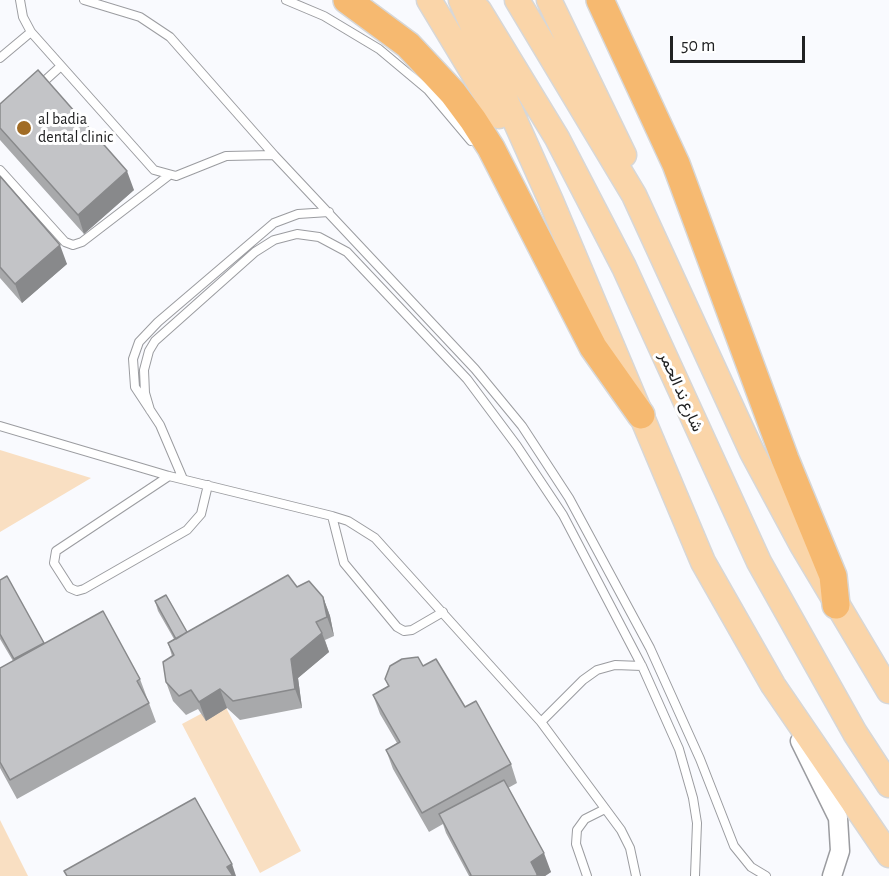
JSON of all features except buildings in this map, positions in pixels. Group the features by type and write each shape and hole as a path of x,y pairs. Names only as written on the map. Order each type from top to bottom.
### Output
{"highway":[{"path":"347,0 408,45 453,93 491,148 593,347 641,415"},
{"path":"600,0 676,164 784,459 830,566 835,586 836,605"}],"main road":[{"path":"429,0 551,201"},
{"path":"461,0 551,201 703,562 773,685 889,855"},
{"name":"شارع ند الحمر","path":"472,0 557,138 624,267 764,571 855,733 889,784"},
{"path":"517,0 634,195 752,452 836,605 889,691"},
{"path":"549,0 616,134 628,168 634,195"}],"street":[{"path":"773,685 838,818 840,851 831,874"}],"lane":[{"path":"20,0 23,16 31,32 146,164 168,176 183,175 226,156 274,155"},
{"path":"84,0 140,17 170,37 274,155 475,369 546,461 585,526 650,648 696,750 734,846 751,867 766,876"},
{"path":"286,0 343,26 387,55 428,90 476,147"},
{"path":"0,58 31,32"},
{"path":"35,91 61,66"},
{"path":"489,164 515,198"},
{"path":"0,170 65,242 73,245 82,242 168,176"},
{"path":"183,479 170,444 139,395 133,378 135,350 145,334 274,223 298,214 329,212"},
{"path":"150,410 144,379 149,351 162,333 264,244 285,236 319,237 347,252 467,380 517,446 563,515 642,666 669,725 687,773 697,823 695,876"},
{"path":"0,426 169,476 332,516 348,521 375,538 541,722 605,808 630,848 636,876"},
{"path":"169,476 56,551 54,563 70,588 77,591 84,590 187,530 201,514 208,485"},
{"path":"332,516 345,563 397,627 412,630 443,612"},
{"path":"541,722 583,680 597,670 615,665 642,666"},
{"path":"587,876 576,844 577,830 585,819 605,808"}],"shaded area":[{"path":"0,450 91,478 0,532"},
{"path":"223,702 301,851 260,873 182,724"},
{"path":"0,820 28,876 0,876"}],"place":[{"name":"al badia dental clinic","path":"24,128"}]}
